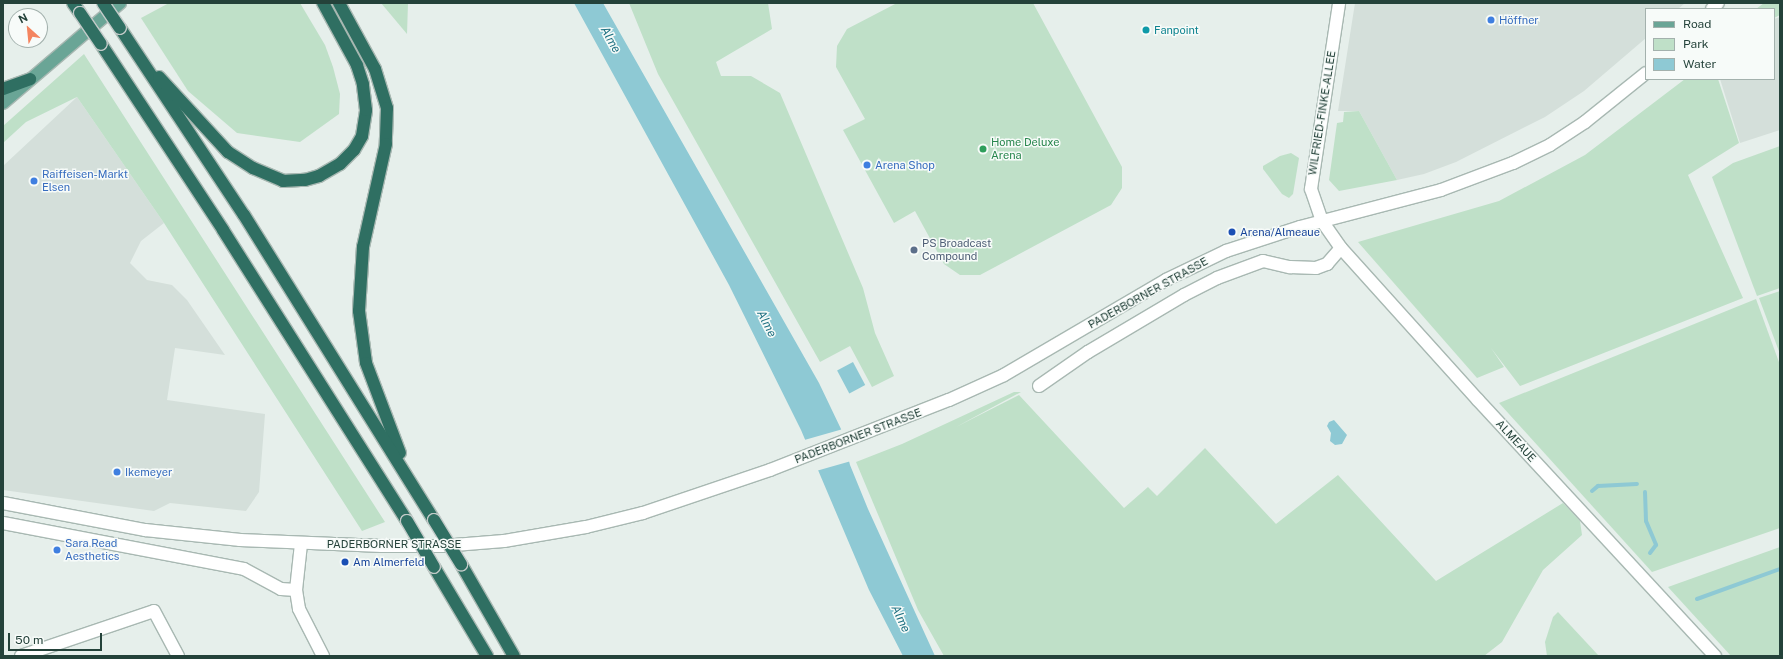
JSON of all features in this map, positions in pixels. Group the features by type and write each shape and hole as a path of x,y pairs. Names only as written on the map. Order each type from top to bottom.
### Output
{"highway":[{"path":"103,3 244,215 409,479 461,564 514,656"},
{"path":"133,48 228,152 253,168 273,178 283,181 304,180 331,170 348,157 362,136 366,118 365,93 357,65 323,3"},
{"path":"340,3 375,69 387,108 386,144 363,246 359,311 366,363 409,479"},
{"path":"77,8 249,271 407,521 487,656"},
{"path":"3,89 30,79"}],"main road":[{"path":"3,103 120,3"}],"street":[{"name":"WILFRIED-FINKE-ALLEE","path":"1322,221 1311,189 1339,3"},
{"name":"PADERBORNER STRASSE","path":"3,503 145,530 301,544 442,546 504,541 586,527 643,513 770,470 885,427 1004,375 1201,261 1252,241 1441,190 1513,163 1550,144 1585,122 1645,74"},
{"name":"ALMEAUE","path":"1322,221 1341,248 1478,400 1715,656"},
{"name":"PADERBORNER STRASSE","path":"1039,386 1133,326 1218,278 1263,261 1290,267 1316,268 1327,264 1341,248"},
{"path":"3,523 244,570 281,589 296,590"},
{"path":"301,544 296,590 304,620 324,656"},
{"path":"21,656 154,611 178,656"}],"shaded area":[{"path":"1355,3 1685,3 1679,8 1645,8 1645,39 1584,91 1545,117 1456,162 1424,174 1397,180 1359,111 1338,111"},
{"path":"1780,17 1780,130 1740,143 1720,80 1775,80 1775,19"},
{"path":"77,97 164,223 141,241 130,263 147,280 172,285 187,300 225,355 175,348 167,400 265,414 259,492 246,511 170,503 154,511 3,490 3,166"}],"green space":[{"path":"169,3 300,3 325,45 333,67 340,94 339,114 300,142 237,133 188,91 141,18"},
{"path":"381,3 408,3 407,34"},
{"path":"629,3 768,3 772,29 716,62 721,76 751,76 780,93 863,288 875,333 894,376 872,387 850,346 820,362 658,74"},
{"name":"Home Deluxe Arena","path":"897,3 1033,3 1122,167 1122,188 1111,205 980,275 960,275 944,264 915,211 894,223 843,130 865,119 836,67 837,46 847,29"},
{"path":"1764,3 1780,3 1780,15 1775,18 1775,8 1757,8"},
{"path":"84,54 385,522 362,531 164,223 77,97 26,122 3,143 3,126"},
{"path":"1684,80 1718,80 1739,143 1688,175 1743,298 1520,386 1491,348 1504,367 1477,378 1358,242 1499,201 1585,155"},
{"path":"1359,111 1397,180 1339,191 1329,180 1337,123 1343,122 1344,112"},
{"path":"1780,146 1780,288 1757,296 1712,177 1733,163"},
{"path":"1291,153 1299,158 1293,194 1289,198 1282,194 1263,169 1263,166 1280,156"},
{"path":"1780,291 1780,354 1759,298"},
{"path":"1756,299 1780,365 1780,528 1652,572 1499,403"},
{"path":"1014,392 1021,392 956,427 1019,395 1124,508 1148,487 1157,496 1205,448 1276,524 1338,475 1436,581 1563,503 1580,521 1582,535 1543,570 1502,642 1484,656 944,656 918,610 856,462 902,444"},
{"path":"1780,547 1780,656 1731,656 1668,587"},
{"path":"1558,612 1599,656 1547,656 1545,642 1553,617"}],"water":[{"name":"Alme","path":"574,3 603,3 819,383 841,429 850,465 868,509 935,656 903,656 869,590 801,430 729,285"},
{"path":"853,362 865,385 849,393 837,370"},
{"path":"1334,420 1347,435 1342,444 1335,445 1330,441 1331,433 1327,426 1329,422"}],"pier":[{"path":"843,429 852,461 812,472 803,441"}],"waterway":[{"path":"1592,491 1598,486 1637,484"},
{"path":"1645,492 1646,521 1656,545 1650,553"},
{"path":"1697,599 1780,569"}],"place":[{"name":"Höffner","path":"1491,20"},
{"name":"Fanpoint","path":"1146,30"},
{"name":"Home Deluxe Arena","path":"983,149"},
{"name":"Arena Shop","path":"867,165"},
{"name":"Raiffeisen-Markt Elsen","path":"34,181"},
{"name":"Arena/Almeaue","path":"1232,232"},
{"name":"PS Broadcast Compound","path":"914,250"},
{"name":"Ikemeyer","path":"117,472"},
{"name":"Sara Read Aesthetics","path":"57,550"},
{"name":"Am Almerfeld","path":"345,562"}]}
